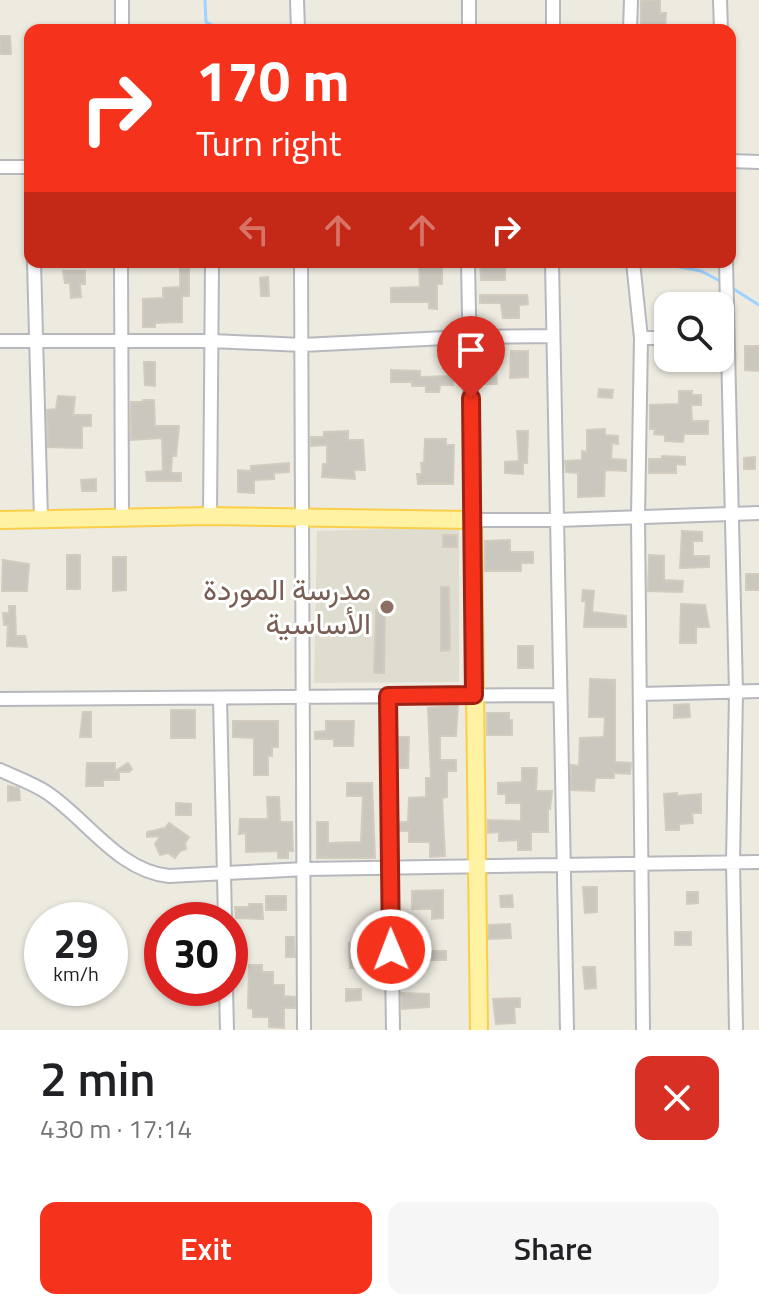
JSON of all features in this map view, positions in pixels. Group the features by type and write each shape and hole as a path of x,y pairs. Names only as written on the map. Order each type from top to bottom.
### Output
{"main road":[{"path":"0,520 210,516 473,520 479,1030"}],"street":[{"path":"122,0 122,24"},
{"path":"297,0 298,24"},
{"path":"469,0 469,24"},
{"path":"553,0 553,24"},
{"path":"630,24 631,0"},
{"path":"720,0 721,24"},
{"path":"736,161 759,162"},
{"path":"0,167 24,167"},
{"path":"34,268 41,519"},
{"path":"121,268 122,518"},
{"path":"210,516 212,268"},
{"path":"301,268 304,1030"},
{"path":"468,268 473,520 759,513"},
{"path":"552,268 567,1030"},
{"path":"634,268 641,338 638,517 643,1030"},
{"path":"725,292 726,268"},
{"path":"0,341 212,341 302,345 553,336"},
{"path":"641,338 654,338"},
{"path":"725,372 736,693 733,862 736,1030"},
{"path":"640,694 759,691"},
{"path":"0,699 559,695"},
{"path":"388,696 393,1030"},
{"path":"220,698 225,902"},
{"path":"0,770 46,792 109,847 153,875 305,869 759,862"},
{"path":"226,1006 227,1030"}],"shaded area":[{"name":"مدرسة الموردة الأساسية","path":"459,527 459,682 314,683 317,531"}],"building":[{"path":"660,0 660,13 666,13 665,24 641,24 641,1"},
{"path":"0,36 10,36 11,54 0,54"},
{"path":"189,268 189,296 182,296 182,322 155,323 155,327 143,327 143,299 163,298 163,288 180,287 180,269"},
{"path":"419,268 442,268 442,284 437,284 437,309 429,308 429,302 391,302 391,288 420,287"},
{"path":"480,268 505,268 505,280 481,280"},
{"path":"63,271 85,271 85,284 80,284 81,297 71,298 70,283 65,283"},
{"path":"268,277 269,296 261,296 260,278"},
{"path":"480,295 527,295 528,304 519,305 519,318 503,318 501,303 480,303"},
{"path":"745,346 759,346 759,371 745,370"},
{"path":"511,351 528,351 528,377 510,378"},
{"path":"144,362 155,362 155,386 145,385"},
{"path":"391,370 420,371 420,377 453,376 453,385 440,385 439,392 426,392 426,386 412,386 412,382 391,382"},
{"path":"483,371 496,371 497,384 483,384"},
{"path":"599,389 613,390 612,398 598,397"},
{"path":"679,391 701,395 701,405 691,405 692,421 708,421 708,434 684,434 683,442 665,441 665,435 654,434 655,429 650,429 650,405 679,404"},
{"path":"58,396 75,397 73,415 91,415 91,426 82,426 82,448 48,447 47,410 56,409"},
{"path":"154,400 155,426 179,426 171,473 181,473 181,481 147,481 146,472 163,471 162,438 131,440 131,402"},
{"path":"605,429 605,435 618,436 618,444 612,443 611,459 626,460 626,471 605,470 604,496 578,497 578,473 566,472 565,461 582,460 582,451 587,452 587,430"},
{"path":"348,431 348,440 363,440 365,470 354,470 355,479 322,477 323,464 327,464 327,445 311,446 311,437 324,437 324,432"},
{"path":"517,431 528,431 527,463 523,463 523,474 505,473 505,462 519,461"},
{"path":"425,439 446,439 446,445 454,445 453,484 418,484 417,474 422,474 421,463 424,463"},
{"path":"662,456 685,457 685,465 676,464 676,473 649,473 649,459 662,459"},
{"path":"755,457 755,469 744,469 744,458"},
{"path":"289,463 289,472 274,473 274,479 254,480 254,493 238,492 238,470 251,471 251,466"},
{"path":"96,479 96,491 82,491 81,480"},
{"path":"682,531 702,532 702,541 693,541 693,556 709,556 709,567 680,568"},
{"path":"443,535 457,535 457,547 443,547"},
{"path":"510,540 510,552 533,552 533,563 521,563 521,571 485,571 485,541"},
{"path":"67,555 80,555 80,589 67,589"},
{"path":"649,555 664,556 664,580 683,581 682,592 648,591"},
{"path":"113,557 126,557 126,590 113,591"},
{"path":"3,560 29,564 27,591 2,591"},
{"path":"746,574 759,574 759,590 746,590"},
{"path":"441,587 449,587 450,650 441,651"},
{"path":"583,590 594,591 592,612 626,616 626,627 584,627 586,601 582,601"},
{"path":"681,604 705,605 709,627 696,627 696,643 680,643"},
{"path":"9,606 15,606 16,636 25,636 27,647 7,646 8,625 4,625 3,613 9,613"},
{"path":"376,610 385,610 384,673 374,673"},
{"path":"518,646 533,646 533,668 518,668"},
{"path":"590,679 615,680 615,762 631,763 630,774 614,773 614,778 595,778 594,791 571,790 571,765 579,766 580,738 604,737 605,717 589,717"},
{"path":"689,704 690,717 674,718 674,705"},
{"path":"458,705 456,736 440,736 440,760 456,760 456,771 447,771 447,797 442,798 445,856 430,857 430,842 409,842 409,831 399,831 399,822 408,822 409,798 426,797 426,778 431,778 428,708"},
{"path":"171,710 195,710 195,738 171,738"},
{"path":"83,712 91,712 91,737 80,737"},
{"path":"487,713 509,713 512,735 487,735"},
{"path":"233,721 278,721 278,747 272,747 272,756 268,756 268,775 254,775 254,738 233,737"},
{"path":"326,721 354,721 353,746 334,746 334,739 315,739 315,732 326,731"},
{"path":"398,737 409,737 408,768 398,768"},
{"path":"87,763 115,763 115,771 128,763 132,769 119,772 119,780 103,780 103,786 86,786"},
{"path":"522,768 537,768 536,791 552,791 548,832 531,832 531,850 518,850 518,840 499,841 499,832 488,833 488,820 521,821 521,803 506,803 506,794 498,794 498,783 522,782"},
{"path":"347,783 372,783 375,858 317,858 317,822 328,822 328,843 361,842 363,796 347,796"},
{"path":"8,786 19,788 20,800 8,801"},
{"path":"677,793 677,796 701,794 701,813 692,813 693,823 679,824 679,830 666,830 664,794"},
{"path":"267,797 279,797 280,822 292,822 293,851 288,851 288,858 278,858 278,851 246,852 246,833 239,834 240,819 268,819"},
{"path":"176,803 191,804 191,815 176,815"},
{"path":"169,823 189,837 185,843 186,849 175,858 168,853 160,855 155,844 160,836 147,837 147,832 165,828"},
{"path":"583,887 597,887 597,912 585,913"},
{"path":"443,890 443,918 432,919 432,909 412,909 412,891"},
{"path":"687,892 698,892 698,903 687,904"},
{"path":"512,895 513,907 501,907 500,896"},
{"path":"266,896 286,896 286,910 266,910"},
{"path":"249,904 262,904 263,919 248,918"},
{"path":"510,924 511,938 489,939 489,925"},
{"path":"675,932 691,932 691,945 675,945"},
{"path":"286,937 294,937 295,957 286,957"},
{"path":"370,942 370,968 350,968 349,943"},
{"path":"429,951 446,951 446,960 429,960"},
{"path":"249,965 262,965 262,972 273,972 273,985 284,985 284,996 295,997 295,1008 284,1008 284,1028 269,1027 269,1017 253,1017 253,1009 248,1008"},
{"path":"583,967 595,967 596,988 585,989"},
{"path":"346,989 361,989 361,1000 346,1001"},
{"path":"401,993 429,994 429,1007 402,1009"},
{"path":"520,998 520,1007 514,1007 515,1023 496,1024 493,999"}],"waterway":[{"path":"205,0 206,22 210,24"},
{"path":"685,268 701,271 722,282"},
{"path":"732,288 759,305"}],"place":[{"name":"مدرسة الموردة الأساسية","path":"387,607"}],"route":[{"path":"391,950 388,696 474,695 471,398"}]}
